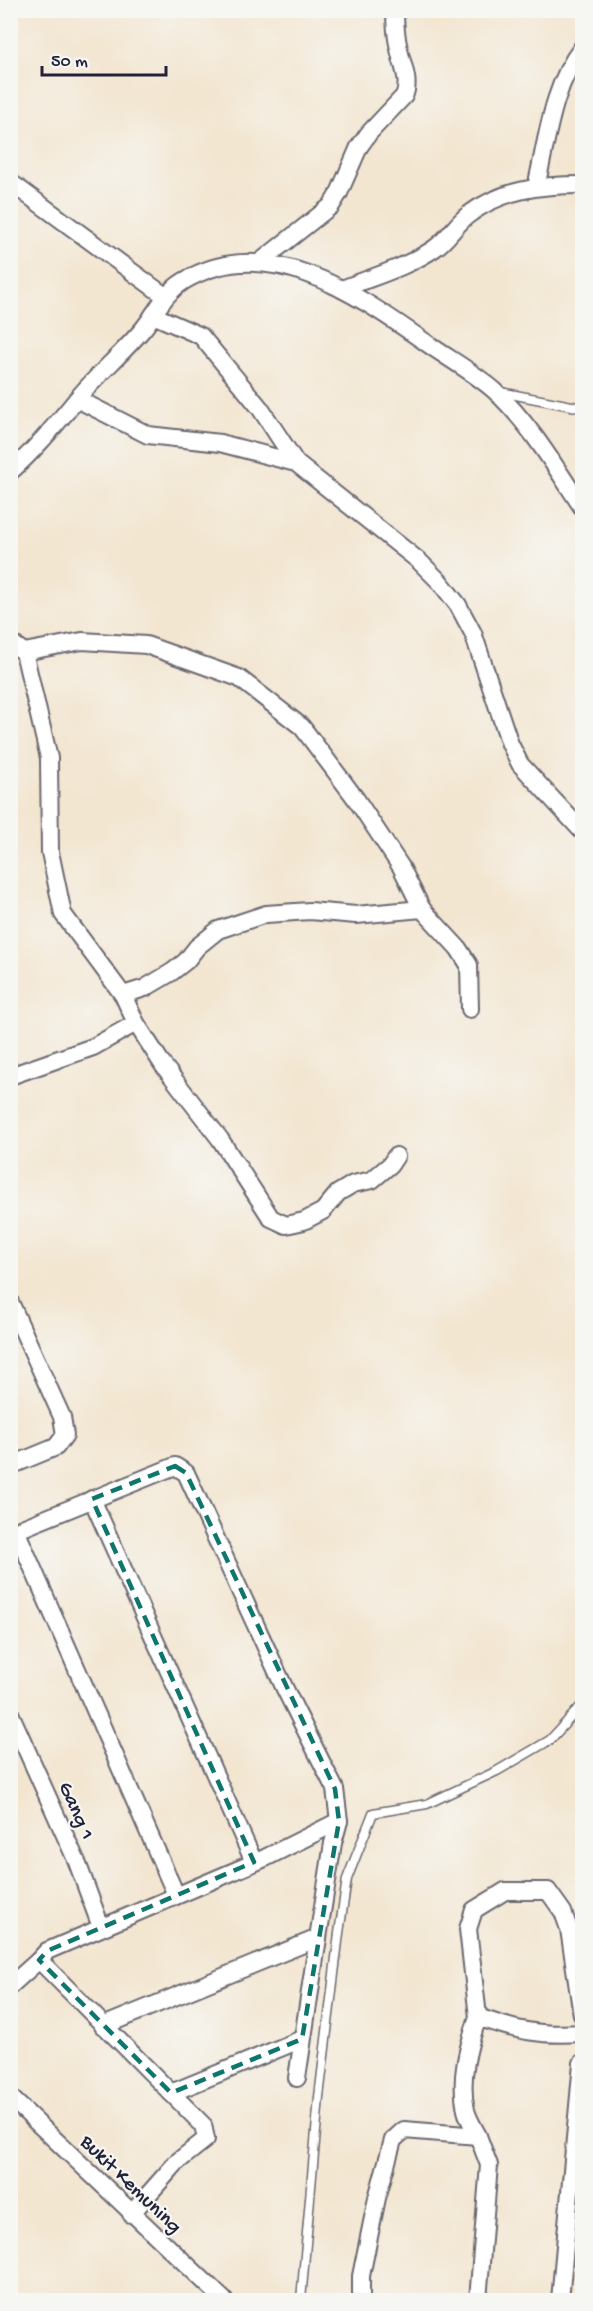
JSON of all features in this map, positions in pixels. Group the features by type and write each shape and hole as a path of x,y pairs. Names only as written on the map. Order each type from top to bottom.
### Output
{"street":[{"path":"260,262 331,206 339,194 359,147 404,96 407,80 398,47 395,10"},
{"path":"536,186 556,100 582,48"},
{"path":"10,182 165,296"},
{"path":"342,289 415,259 436,247 467,216 486,203 536,186 582,185"},
{"path":"10,472 25,459 77,399 144,328 165,296 183,282 215,267 234,262 260,262 319,278 342,289 388,316 494,390 527,428 582,507"},
{"path":"153,315 201,336 260,408 296,463 418,561 440,582 458,605 473,633 510,744 520,764 582,831"},
{"path":"77,399 148,435 220,443 296,463"},
{"path":"396,1156 390,1165 372,1180 353,1184 338,1193 323,1211 304,1221 286,1225 271,1218 220,1139 163,1065 136,1023 123,995 63,914 50,852 49,758 17,647 82,641 146,645 239,678 302,727 356,799 401,867 422,909 458,948 469,965 470,1009"},
{"path":"123,995 145,988 172,972 218,930 266,914 310,911 356,915 422,909"},
{"path":"10,1076 93,1047 136,1023"},
{"path":"10,1302 62,1417 66,1435 56,1447 10,1466"},
{"path":"176,1895 13,1532 175,1466 186,1473 280,1678 335,1790 339,1821 333,1843 297,2079"},
{"path":"92,1499 254,1862"},
{"name":"Gang 1","path":"10,1713 76,1862 101,1927"},
{"path":"10,1986 47,1951 254,1862 339,1821"},
{"path":"478,2301 489,2165 466,2111 464,2085 465,2064 478,2018 468,1929 474,1910 505,1891 548,1891 563,1912 569,1929 582,2015"},
{"path":"103,2026 318,1938"},
{"path":"39,1960 203,2125 206,2139 177,2162 131,2214"},
{"path":"478,2018 515,2030 550,2036 582,2033"},
{"path":"171,2093 302,2039"},
{"path":"560,2301 582,2063"},
{"name":"Bukit Kemuning","path":"10,2097 224,2301"},
{"path":"361,2301 361,2276 377,2198 393,2140 405,2130 478,2136"}],"lane":[{"path":"494,390 582,408"},
{"path":"301,2301 319,2097 347,1879 374,1813 427,1804 497,1771 550,1740 582,1705"}],"highlighted area":[{"path":"175,1466 186,1473 335,1789 339,1821 302,2039 171,2093 39,1960 47,1951 254,1862 92,1499"}]}
